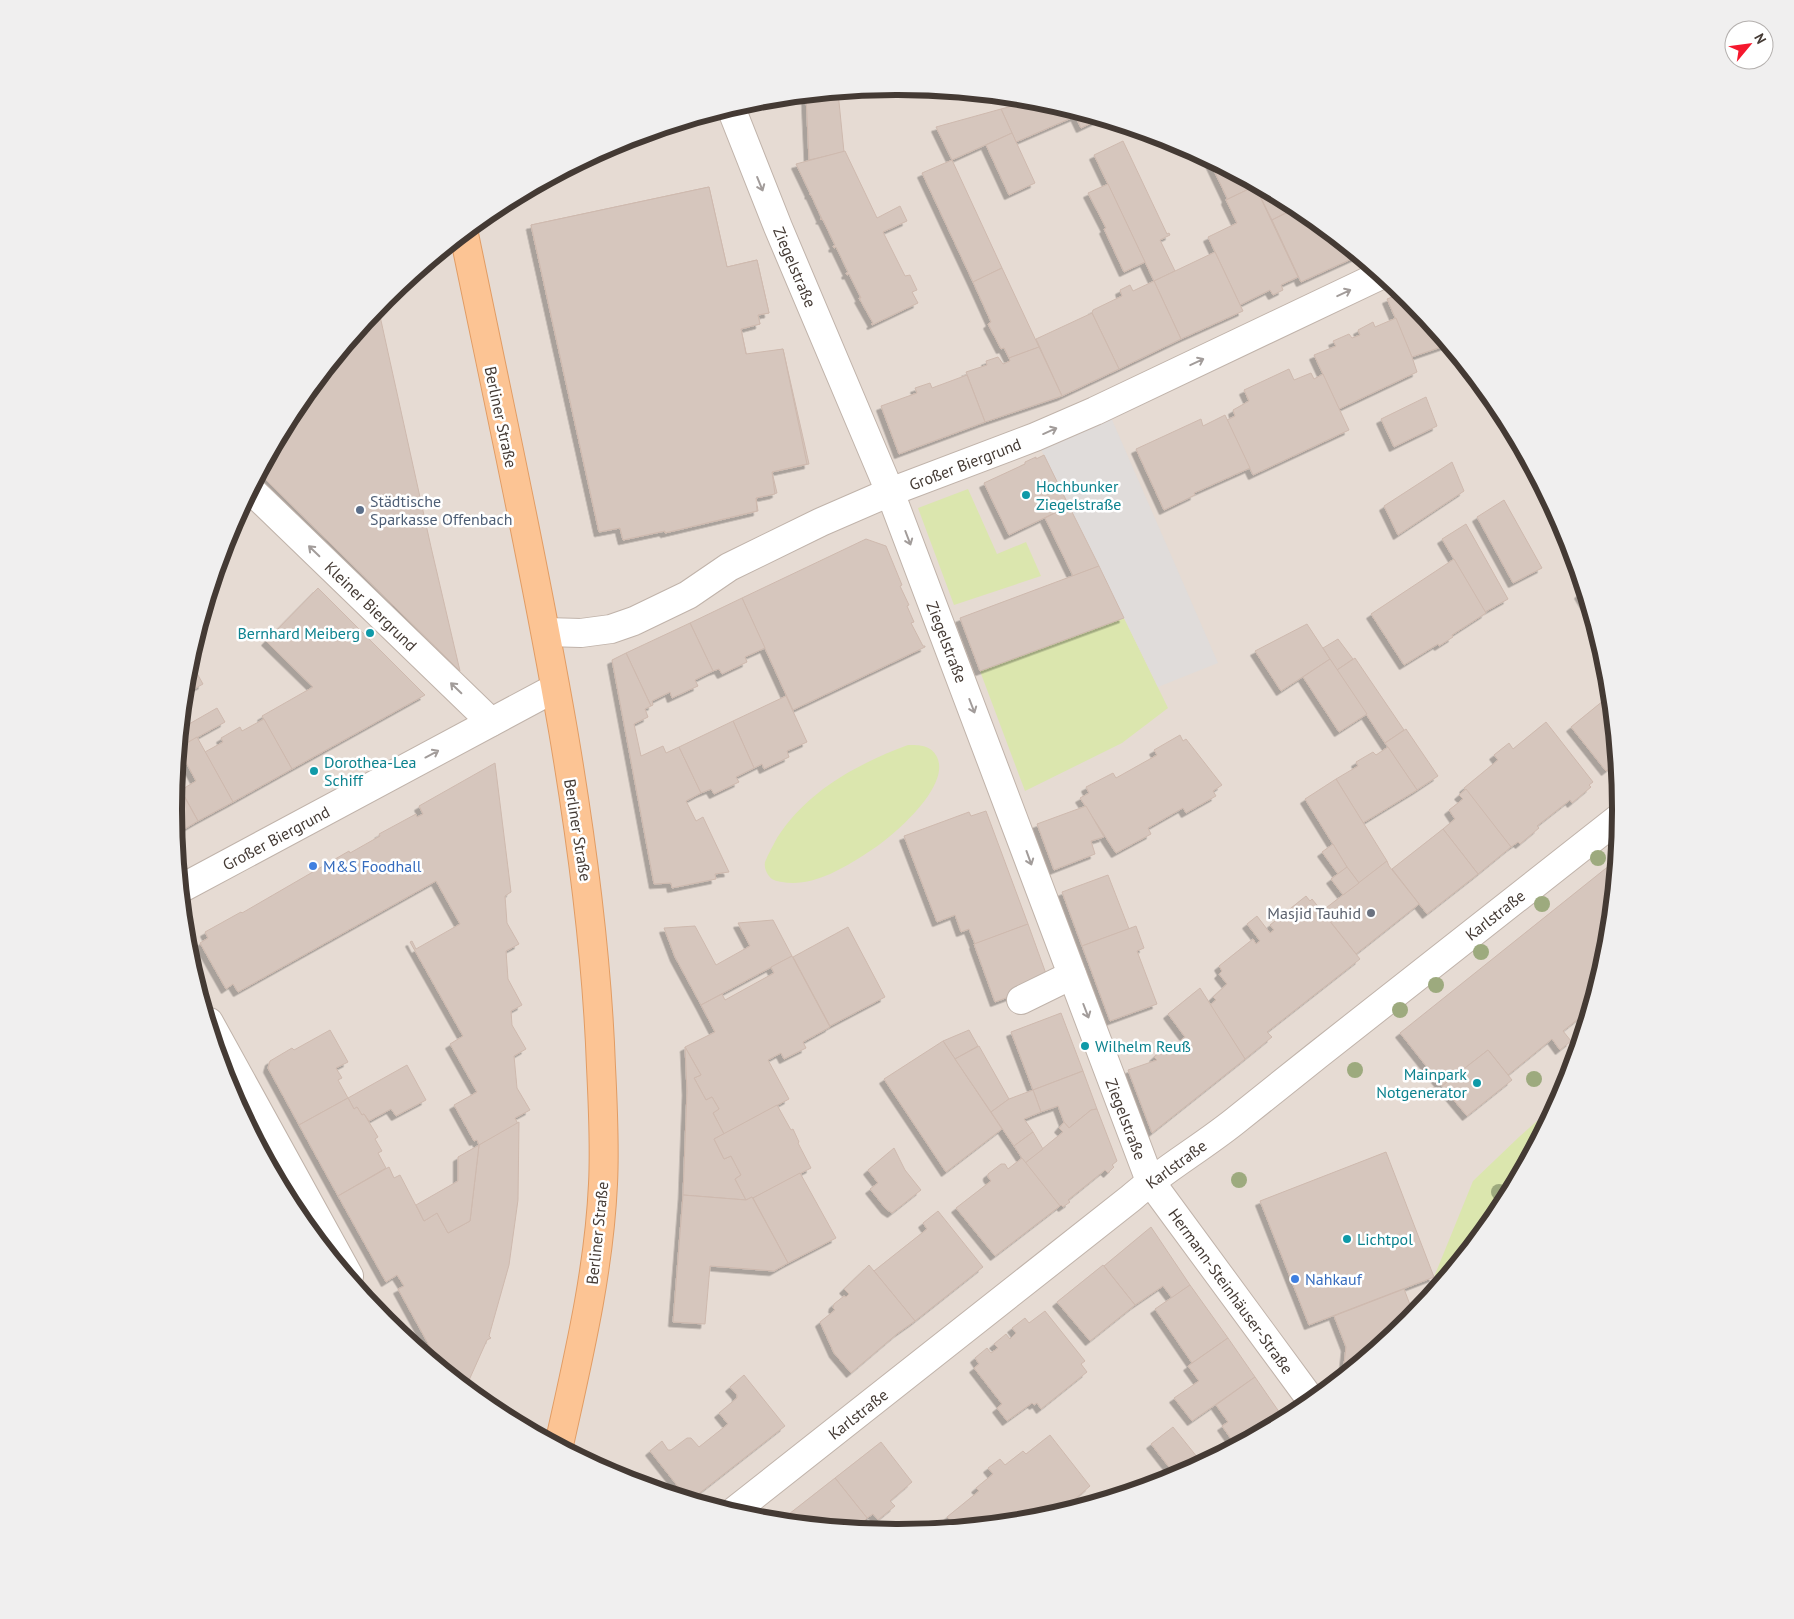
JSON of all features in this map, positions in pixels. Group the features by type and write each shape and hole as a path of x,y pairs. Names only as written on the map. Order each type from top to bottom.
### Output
{"main road":[{"name":"Berliner Straße","path":"465,241 546,632 590,906 599,1020 603,1109 603,1181 599,1238 591,1289 561,1438"}],"street":[{"name":"Ziegelstraße","path":"733,114 778,227 890,492 1150,1181"},
{"name":"Großer Biergrund","path":"546,632 581,633 612,629 634,621 688,595 729,567 821,522 890,492 1035,438 1374,278"},
{"name":"Kleiner Biergrund","path":"256,494 491,722"},
{"name":"Großer Biergrund","path":"187,885 555,688"},
{"name":"Karlstraße","path":"740,1506 1124,1204 1150,1181 1232,1124 1611,823"},
{"path":"1021,1000 1072,975"},
{"path":"223,1047 317,1226"},
{"name":"Hermann-Steinhäuser-Straße","path":"1150,1181 1308,1394"}],"shaded area":[{"path":"897,95 990,101 1082,119 1127,133 1170,149 1254,191 1294,215 1368,272 1434,338 1464,375 1516,452 1538,493 1574,580 1587,625 1598,670 1610,763 1612,810 1605,903 1598,949 1574,1039 1538,1126 1516,1167 1464,1244 1434,1281 1368,1347 1332,1376 1294,1404 1213,1450 1170,1470 1082,1500 990,1518 944,1522 897,1524 804,1518 712,1500 667,1486 624,1470 540,1428 500,1404 426,1347 360,1281 330,1244 278,1167 256,1126 220,1039 207,994 196,949 184,856 182,810 189,716 196,670 220,580 256,493 278,452 330,375 360,338 426,272 462,243 500,215 581,169 624,149 712,119 804,101 850,97"},
{"path":"1106,406 1218,663 1158,687 1035,437"}],"green space":[{"path":"968,489 997,554 1026,542 1041,576 954,605 918,508"},
{"path":"1124,618 1168,708 1122,743 1025,791 980,671"},
{"path":"908,745 921,746 932,750 937,757 939,770 935,784 915,813 887,839 845,866 825,876 815,880 793,883 777,881 771,878 765,868 766,859 777,838 803,806 818,793 852,770"},
{"path":"1542,1116 1516,1167 1491,1206 1464,1244 1433,1282 1473,1181"}],"building":[{"path":"839,98 844,152 809,160 806,101"},
{"path":"1015,105 1073,117 1016,142 1001,109"},
{"path":"1001,109 1012,133 952,160 936,127"},
{"path":"1076,118 1093,122 1081,128"},
{"path":"1012,133 1035,183 1009,195 986,145"},
{"path":"1123,141 1167,234 1169,233 1170,235 1160,240 1175,271 1154,281 1094,155"},
{"path":"845,151 877,218 900,206 907,221 883,232 905,276 910,275 917,290 912,292 918,303 872,325 873,323 859,298 861,298 849,274 847,275 846,273 848,272 836,247 834,248 833,246 835,245 823,220 820,219 822,219 796,164"},
{"path":"952,160 1002,268 973,282 922,173"},
{"path":"1213,169 1250,189 1226,200 1227,198"},
{"path":"1108,184 1145,262 1124,272 1104,229 1106,228 1088,193"},
{"path":"709,187 727,267 757,260 769,313 758,315 760,324 741,329 747,357 783,349 809,464 772,472 777,493 756,498 758,511 665,533 665,531 623,540 620,528 599,532 531,225"},
{"path":"709,187 727,267 757,260 769,313 758,315 760,324 741,329 746,354 783,349 807,464 772,472 775,494 756,498 757,511 665,533 665,531 623,540 620,528 599,532 531,225"},
{"path":"1250,189 1259,194 1298,277 1281,285 1283,290 1273,295 1270,290 1240,305 1208,237 1237,223 1226,200"},
{"path":"1259,194 1289,212 1272,220"},
{"path":"1289,212 1352,259 1301,282 1272,220"},
{"path":"1215,252 1243,311 1181,339 1154,281"},
{"path":"1002,268 1039,347 1009,358 1004,348 1001,349 988,324 991,322 973,282"},
{"path":"1154,281 1181,339 1119,369 1092,313 1093,310 1122,296 1120,290 1130,285 1133,291"},
{"path":"1394,296 1441,347 1412,357 1387,299"},
{"path":"1092,313 1119,369 1062,396 1036,339"},
{"name":"Städtische Sparkasse Offenbach","path":"380,317 431,547 460,671 264,478 278,452 330,375"},
{"path":"1396,318 1417,372 1339,409 1314,355 1336,346 1333,341 1349,334 1352,338 1360,335 1358,330 1373,322 1375,327"},
{"path":"1039,347 1062,396 985,422 966,372 987,365 986,361 998,357 1003,364 1010,361 1009,358"},
{"path":"1289,369 1294,380 1311,373 1314,379 1323,374 1349,430 1253,475 1227,420 1235,416 1233,410 1249,401 1244,390"},
{"path":"967,375 985,422 899,454 881,406 917,393 915,388 930,383 932,388"},
{"path":"1426,397 1437,426 1394,447 1381,419"},
{"path":"1225,415 1250,468 1194,493 1195,495 1164,510 1136,449 1201,419 1203,426"},
{"name":"Hochbunker Ziegelstraße","path":"1044,455 1069,506 1009,535 984,483 1025,464 1025,462"},
{"path":"1452,462 1464,491 1398,535 1384,506"},
{"path":"1504,500 1542,568 1513,583 1477,517"},
{"path":"1069,506 1099,566 1073,576 1045,518"},
{"path":"1466,524 1508,599 1485,612 1442,539"},
{"path":"866,539 886,546 909,605 907,606 914,622 911,623 925,647 793,710 742,598"},
{"path":"1454,559 1486,613 1452,635 1453,637 1439,646 1438,644 1404,665 1371,614"},
{"path":"1099,566 1124,618 980,671 960,618"},
{"path":"318,588 425,695 292,769 262,716 313,687 266,641"},
{"path":"742,598 765,648 745,657 747,662 722,674 719,669 713,671 690,623"},
{"path":"690,623 713,671 695,680 698,686 672,698 670,692 652,701 653,705 651,706 626,653"},
{"path":"1307,624 1330,659 1281,691 1255,651"},
{"path":"1338,639 1353,659 1337,670 1323,648"},
{"path":"626,653 651,706 645,709 648,717 634,724 641,756 663,746 666,753 679,747 701,793 686,801 696,821 703,817 729,872 715,874 716,879 672,888 671,883 654,884 612,660"},
{"path":"1355,658 1404,730 1385,743 1337,670"},
{"path":"1330,659 1367,714 1339,732 1303,677"},
{"path":"196,671 203,684 193,690"},
{"path":"786,696 807,742 787,751 789,757 764,769 762,764 754,768 733,721"},
{"path":"1603,701 1610,768 1606,771 1571,727"},
{"path":"217,708 225,722 186,744 188,725"},
{"path":"264,719 292,769 233,802 205,752 223,742 221,738 240,727 242,731"},
{"path":"733,721 754,768 736,777 739,782 714,794 711,789 701,793 679,747"},
{"path":"1546,722 1593,782 1589,785 1591,787 1572,803 1570,800 1537,826 1539,828 1520,844 1518,842 1511,847 1464,788 1498,760 1494,755 1509,743 1513,749"},
{"path":"1406,729 1438,776 1417,790 1385,743"},
{"path":"1180,735 1183,741 1186,739 1222,785 1213,791 1216,796 1186,813 1183,808 1148,828 1151,834 1116,853 1080,798 1089,793 1086,787 1113,773 1116,778 1157,755 1154,750"},
{"path":"197,737 233,802 198,821 183,793 183,789 196,781 184,759 186,743"},
{"path":"1388,747 1417,790 1363,823 1336,779 1358,766 1356,762 1373,752 1376,755"},
{"path":"495,763 511,892 505,896 507,923 519,944 506,951 508,979 522,1005 511,1011 512,1025 526,1049 514,1056 517,1088 530,1110 515,1118 518,1124 479,1145 477,1140 474,1141 454,1105 477,1092 450,1044 463,1036 410,942 412,941 416,949 460,924 436,881 238,992 233,984 226,989 200,943 208,938 205,932 242,913 349,851 350,853 380,836 379,834 416,814 417,817 423,814 419,806"},
{"path":"1336,779 1387,861 1359,883 1305,799"},
{"path":"1466,789 1511,847 1478,874 1443,829 1455,819 1449,810 1463,799 1459,795"},
{"path":"183,794 198,821 183,830"},
{"path":"1086,806 1104,837 1091,841 1095,854 1054,870 1037,824"},
{"path":"986,811 1028,924 975,944 969,929 961,932 955,915 937,922 904,836 969,812 971,816"},
{"path":"1443,829 1478,874 1427,914 1392,869"},
{"path":"1333,844 1347,867 1338,874 1322,852"},
{"path":"1387,861 1419,904 1356,954 1322,911"},
{"path":"1609,866 1598,949 1587,994 1580,1017 1563,1031 1571,1041 1560,1050 1552,1039 1508,1075 1488,1050 1442,1086 1400,1033"},
{"path":"1347,867 1359,883 1343,895 1331,879"},
{"path":"1108,875 1129,929 1082,946 1062,892"},
{"path":"1306,896 1310,901 1312,899 1360,959 1267,1032 1272,1037 1245,1059 1210,1005 1216,1000 1213,997 1227,984 1219,974 1222,971 1219,966 1253,939 1256,944 1260,941 1247,924 1257,916 1270,933 1274,930 1270,925"},
{"path":"773,920 792,956 701,1005 675,957 664,928 695,926 716,965 750,946 738,923"},
{"path":"1028,924 1049,982 995,1002 974,944"},
{"path":"1136,926 1144,948 1137,951 1157,1004 1110,1021 1082,946"},
{"path":"848,927 885,997 830,1026 793,957"},
{"path":"792,956 830,1027 803,1042 806,1048 784,1059 781,1053 768,1060 789,1099 724,1134 713,1113 719,1109 712,1097 706,1100 694,1078 701,1075 685,1047 715,1032 701,1005 722,994 725,1000 774,973 771,967"},
{"path":"1200,988 1245,1059 1152,1133 1128,1070 1157,1060 1154,1057 1164,1048 1167,1051 1185,1037 1168,1014"},
{"path":"1061,1013 1083,1071 1033,1090 1011,1032"},
{"path":"330,1030 348,1062 336,1068 342,1078 338,1080 348,1098 299,1125 268,1068 270,1061"},
{"path":"969,1030 978,1046 955,1059 943,1041"},
{"path":"943,1041 1002,1129 946,1172 884,1079"},
{"path":"979,1046 1009,1099 991,1112 955,1059"},
{"path":"685,1047 701,1075 694,1078 706,1100 712,1097 719,1109 713,1113 724,1134 714,1139 724,1159 731,1156 741,1175 735,1179 746,1200 683,1195 687,1091"},
{"name":"Mainpark Notgenerator","path":"1488,1050 1512,1080 1467,1116 1442,1086"},
{"path":"407,1065 426,1100 396,1116 391,1109 369,1121 357,1107 354,1109 348,1098"},
{"path":"1083,1071 1097,1109 1091,1110 1069,1128 1064,1122 1058,1106 1041,1112 1033,1090"},
{"path":"1033,1090 1041,1112 1024,1119 1033,1132 1014,1146 991,1112 1009,1099"},
{"path":"348,1098 354,1109 357,1107 362,1115 364,1114 378,1137 375,1139 382,1151 378,1153 386,1168 338,1196 299,1125"},
{"path":"777,1105 791,1130 793,1129 811,1168 746,1200 735,1179 741,1175 731,1156 724,1159 714,1139"},
{"path":"1097,1109 1117,1161 1112,1165 1114,1167 1108,1173 1105,1170 1068,1200 1070,1202 1063,1207 1060,1206 1025,1163 1063,1132 1059,1128 1064,1122 1069,1128 1091,1110"},
{"path":"519,1122 518,1200 509,1265 489,1336 491,1338 487,1340 469,1381 433,1353 398,1289 404,1286 397,1275 386,1282 338,1196 389,1167 394,1178 400,1175 424,1221 437,1213 448,1233 470,1221 479,1145"},
{"path":"1033,1132 1043,1149 1025,1163 1014,1146"},
{"path":"479,1145 470,1221 448,1233 437,1213 424,1221 416,1205 458,1181 458,1157"},
{"path":"894,1148 905,1170 921,1190 892,1213 886,1209 870,1189 878,1183 868,1170"},
{"name":"Lichtpol","path":"1386,1152 1434,1277 1309,1325 1260,1201"},
{"path":"1022,1158 1060,1206 995,1256 956,1208 991,1181 988,1174 1001,1164 1005,1164 1008,1169"},
{"path":"800,1173 836,1238 788,1263 753,1198"},
{"path":"683,1195 746,1200 752,1197 788,1263 774,1271 710,1266 705,1324 673,1322"},
{"path":"938,1211 983,1267 915,1321 874,1271 927,1229 923,1223"},
{"path":"1151,1227 1190,1285 1172,1298 1163,1286 1135,1305 1104,1266"},
{"path":"869,1265 915,1321 851,1373 834,1353 820,1322 835,1310 833,1308 834,1304 849,1294 844,1289"},
{"path":"1103,1265 1135,1305 1090,1341 1057,1302"},
{"path":"1190,1285 1228,1338 1192,1363 1155,1309"},
{"path":"1404,1289 1411,1306 1368,1347 1344,1366 1346,1347 1334,1316"},
{"path":"1045,1311 1085,1361 1081,1364 1087,1372 1041,1409 1037,1403 1034,1405 1032,1403 1007,1421 997,1408 1002,1404 974,1368 979,1364 975,1358 987,1348 991,1353 998,1348 994,1344 1006,1334 1010,1339 1016,1333 1012,1328 1025,1318 1029,1323"},
{"path":"1228,1338 1255,1377 1192,1421 1174,1398 1199,1381 1188,1366"},
{"path":"744,1375 785,1426 697,1495 681,1490 650,1451 662,1441 668,1450 671,1450 687,1438 691,1438 699,1447 728,1424 719,1413 737,1398 737,1395 730,1387"},
{"path":"1255,1377 1280,1413 1232,1440 1222,1426 1228,1422 1216,1405"},
{"path":"1173,1427 1197,1457 1171,1470 1151,1444"},
{"path":"1050,1435 1090,1486 1071,1502 1036,1510 990,1518 952,1521 947,1517 979,1491 976,1488 993,1474 988,1468 1000,1459 1005,1465 1023,1451 1026,1454"},
{"path":"881,1442 912,1482 890,1501 895,1506 878,1520 873,1514 867,1518 835,1478"},
{"path":"835,1478 867,1518 863,1523 850,1522 804,1518 789,1514"}],"place":[{"name":"Hochbunker Ziegelstraße","path":"1026,495"},
{"name":"Städtische Sparkasse Offenbach","path":"360,510"},
{"name":"Bernhard Meiberg","path":"370,633"},
{"name":"Dorothea-Lea Schiff","path":"314,771"},
{"name":"M&S Foodhall","path":"313,866"},
{"name":"Masjid Tauhid","path":"1371,913"},
{"name":"Wilhelm Reuß","path":"1085,1046"},
{"name":"Mainpark Notgenerator","path":"1477,1083"},
{"name":"Lichtpol","path":"1347,1239"},
{"name":"Nahkauf","path":"1295,1279"}]}
